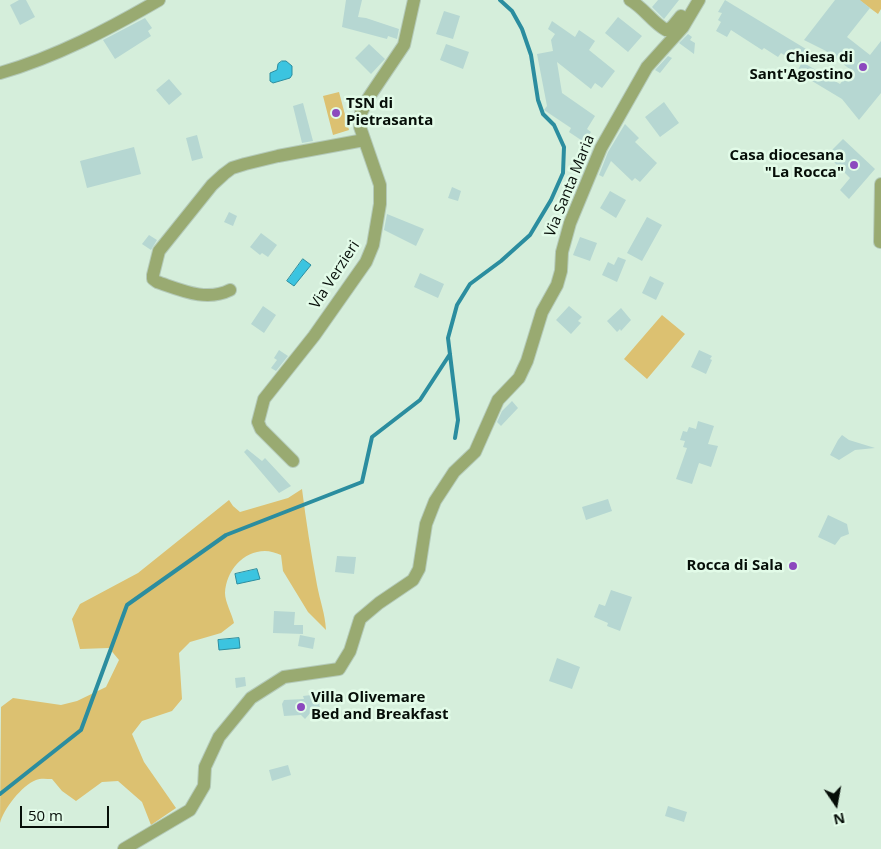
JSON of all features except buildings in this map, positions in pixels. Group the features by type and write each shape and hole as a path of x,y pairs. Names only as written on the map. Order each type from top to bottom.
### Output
{"street":[{"path":"0,73 62,50 117,24 159,0"},
{"name":"Via Verzieri","path":"292,461 261,429 258,422 264,399 314,336 366,262 373,246 380,204 380,185 360,127 361,113 369,97 404,45 414,0"},
{"path":"630,0 637,4 660,27 666,30 672,28 681,16 697,4"},
{"name":"Via Santa Maria","path":"124,849 190,810 204,786 205,767 218,737 251,698 284,676 339,670 350,651 360,618 413,580 419,569 426,524 435,501 454,472 475,452 498,400 519,378 527,361 542,312 557,285 562,252 570,223 601,148 647,67 683,27 697,4"},
{"path":"230,290 210,296 198,295 153,279 159,251 212,185 232,168 245,164 364,140"},
{"path":"881,184 881,242"}],"shaded area":[{"path":"859,0 881,0 881,9 878,14"},
{"name":"TSN di Pietrasanta","path":"339,92 349,130 333,135 323,96"},
{"path":"662,315 685,334 647,379 624,359"},
{"path":"302,489 326,630 308,612 283,571 281,555 269,551 257,552 243,558 237,564 229,577 225,593 234,623 221,633 190,642 179,653 182,699 172,711 142,721 132,734 144,762 176,808 151,825 142,802 118,781 102,782 76,801 62,791 52,779 38,779 19,792 0,823 1,707 13,698 61,705 77,701 106,687 119,660 109,648 80,649 72,619 80,604 138,573 229,500 240,512 288,498"}],"water":[{"path":"286,61 292,66 292,75 290,78 273,83 270,81 270,73 277,70 278,64"},
{"path":"303,259 311,265 294,286 287,281"},
{"path":"257,569 260,579 237,584 235,574"},
{"path":"239,638 240,648 219,650 218,640"}],"waterway":[{"path":"455,438 458,420 448,338 457,305 470,284 501,261 530,235 551,200 563,173 564,147 554,125 543,114 538,100 531,55 522,29 512,11 500,0"},
{"path":"0,794 81,730 127,605 226,535 362,482 372,437 420,400 450,354"}],"place":[{"name":"Chiesa di Sant'Agostino","path":"863,67"},
{"name":"TSN di Pietrasanta","path":"336,113"},
{"name":"Casa diocesana \"La Rocca\"","path":"854,165"},
{"name":"Rocca di Sala","path":"793,566"},
{"name":"Villa Olivemare Bed and Breakfast","path":"301,707"}]}
